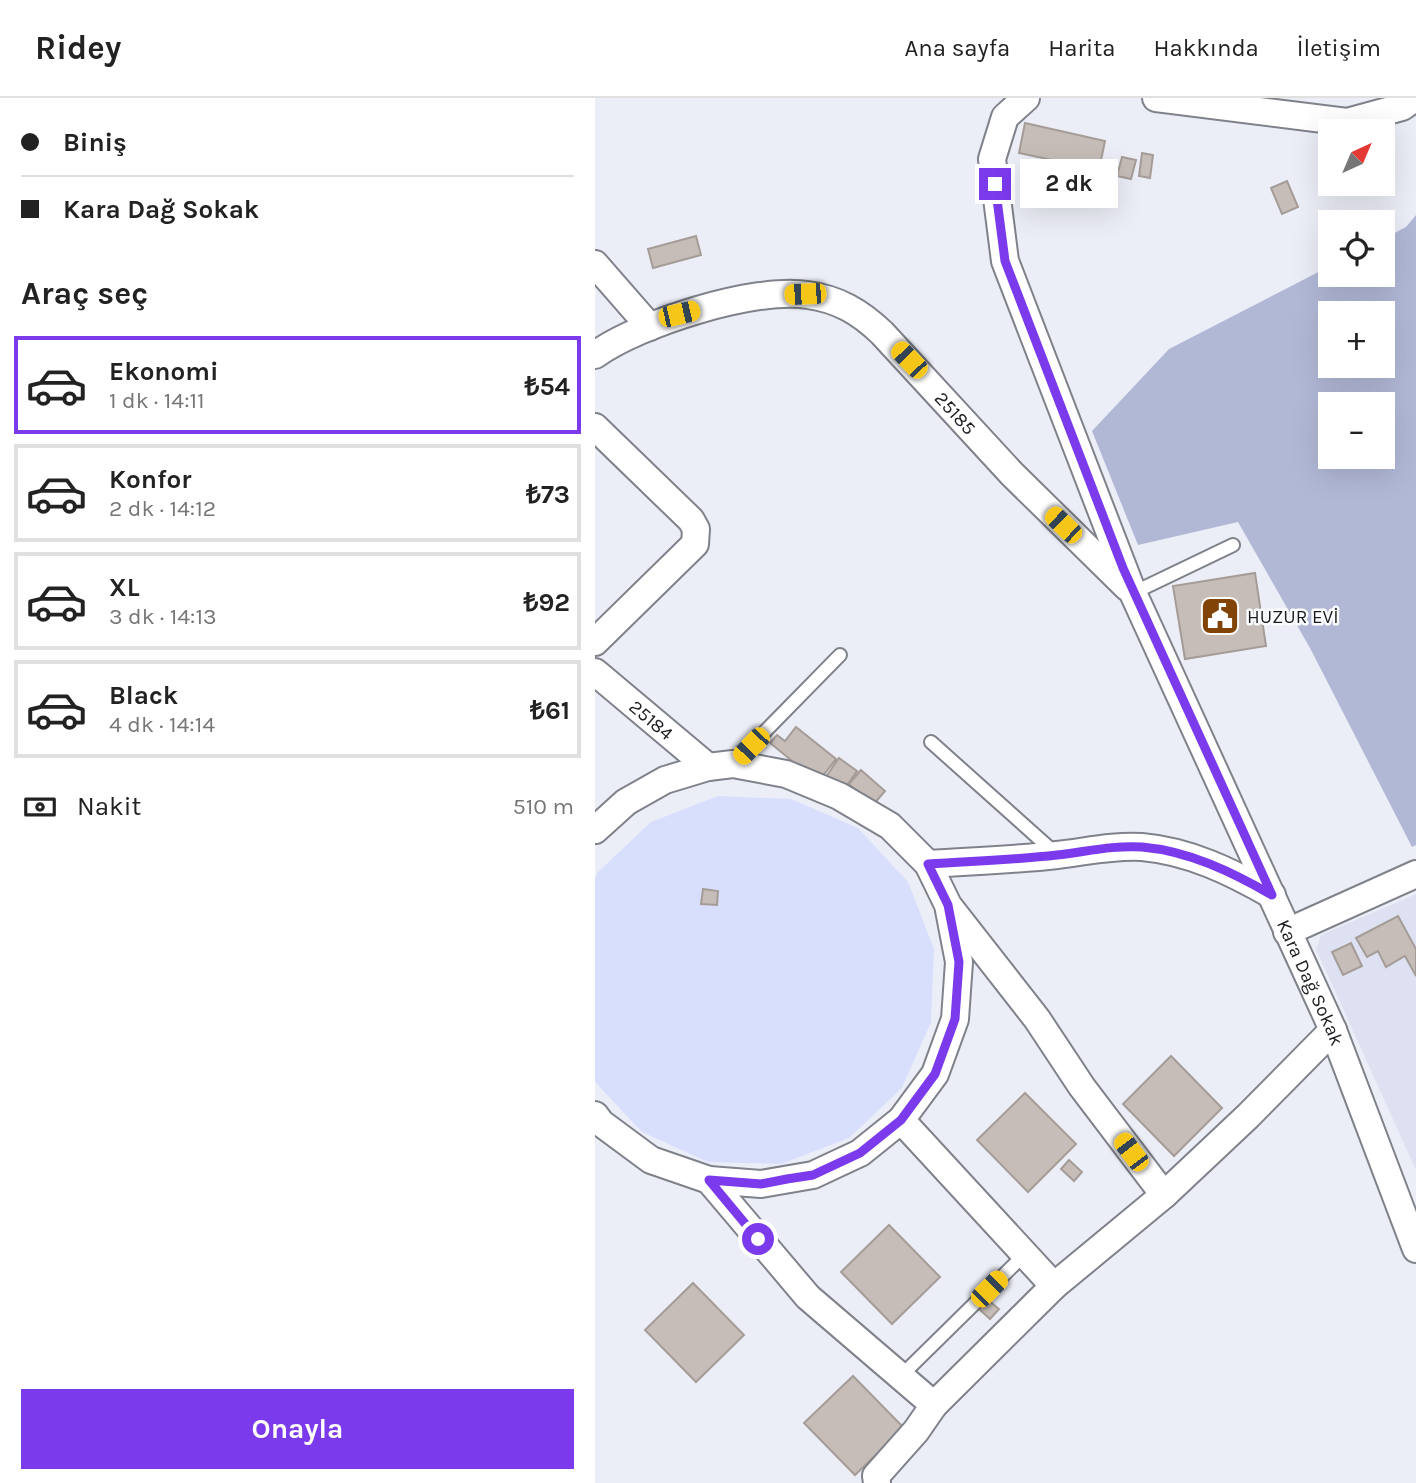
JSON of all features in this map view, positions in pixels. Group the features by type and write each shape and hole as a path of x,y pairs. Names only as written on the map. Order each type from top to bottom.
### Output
{"street":[{"name":"Kara Dağ Sokak","path":"1025,98 1005,117 992,159 1005,261 1133,593 1332,1030 1416,1249"},
{"path":"1156,98 1347,122 1402,107 1415,98"},
{"path":"595,264 650,327"},
{"name":"25185","path":"595,355 610,344 679,314 770,296 805,294 849,307 866,318 923,374 1011,474 1133,593"},
{"path":"595,427 691,520 696,529 695,544 595,642"},
{"name":"25184","path":"595,672 721,765"},
{"path":"595,830 626,802 665,780 721,765 786,774 839,796 890,826 928,864 948,905 1037,1019 1082,1087 1164,1195"},
{"path":"928,864 1056,855 1108,847 1158,849 1226,870 1272,895"},
{"path":"1287,932 1416,874"},
{"path":"595,1115 601,1123 651,1160 709,1180 761,1184 813,1175 860,1153 901,1120 935,1074 955,1019 959,962 948,905"},
{"path":"877,1483 876,1476 916,1431 934,1405 1054,1286 1164,1195 1248,1116 1332,1030"},
{"path":"901,1120 1054,1286"},
{"path":"709,1180 808,1297 934,1405"}],"lane":[{"path":"1133,593 1233,545"},
{"path":"721,765 840,655"},
{"path":"931,742 1056,855"},
{"path":"901,1376 1024,1255"}],"shaded area":[{"path":"1416,215 1416,845 1412,847 1310,648 1238,522 1138,545 1092,431 1169,349 1318,272 1318,287 1395,287 1395,233 1406,227"},
{"path":"718,796 791,799 858,828 908,882 934,949 931,1022 902,1088 849,1138 781,1164 708,1162 642,1132 595,1082 595,878 598,872 651,822"},
{"path":"1416,894 1416,1170 1316,949 1321,935"}],"building":[{"path":"1025,123 1105,141 1099,170 1019,153"},
{"path":"1142,153 1153,155 1150,178 1139,176"},
{"path":"1122,157 1136,160 1131,179 1117,176"},
{"path":"1287,181 1298,207 1282,214 1271,188"},
{"path":"696,236 701,255 653,268 648,249"},
{"name":"HUZUR EVİ","path":"1255,573 1266,646 1185,659 1173,586"},
{"path":"796,727 836,759 818,782 770,743 777,735 785,741"},
{"path":"839,758 857,771 843,791 825,778"},
{"path":"861,770 885,791 873,805 849,784"},
{"path":"703,889 718,891 717,905 701,904"},
{"path":"1398,916 1416,949 1416,976 1405,956 1386,967 1378,951 1367,957 1356,938"},
{"path":"1351,943 1362,966 1343,975 1332,952"},
{"path":"1171,1056 1222,1108 1174,1156 1123,1104"},
{"path":"1025,1093 1076,1144 1028,1192 977,1140"},
{"path":"1069,1160 1082,1172 1074,1181 1061,1169"},
{"path":"889,1225 940,1277 892,1324 841,1272"},
{"path":"693,1283 744,1335 696,1382 645,1330"},
{"path":"987,1299 999,1309 990,1319 978,1308"},
{"path":"853,1376 904,1428 855,1475 804,1423"}],"place":[{"name":"HUZUR EVİ","path":"1220,616"}],"route":[{"path":"758,1239 709,1180 761,1184 813,1175 860,1153 901,1120 935,1074 955,1019 959,962 948,905 928,864 1056,855 1108,847 1141,847 1175,853 1226,870 1272,895 1123,568 1005,261 995,184"}]}
